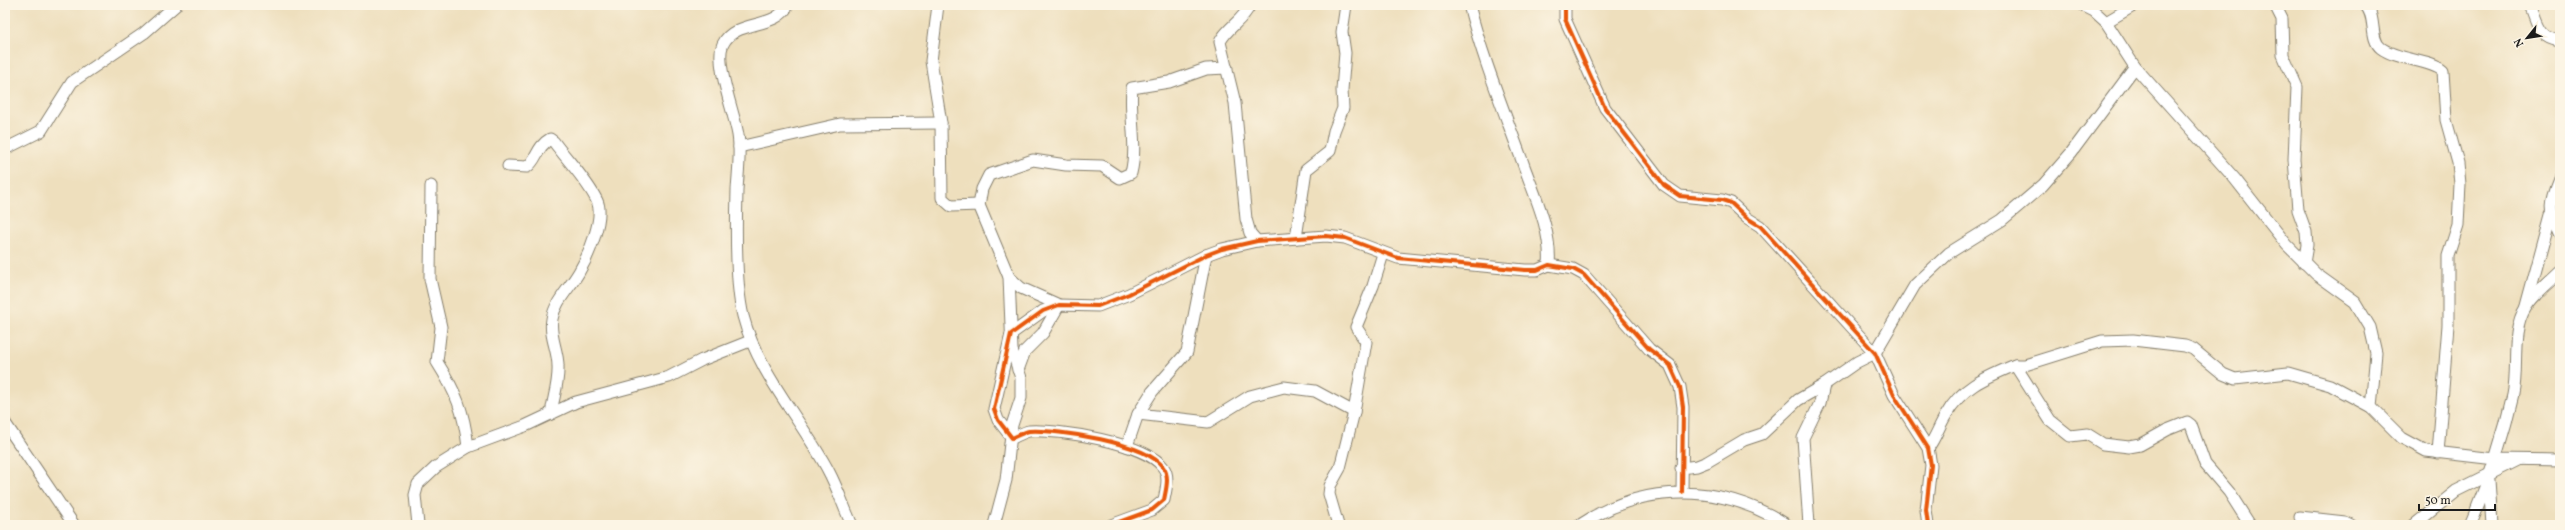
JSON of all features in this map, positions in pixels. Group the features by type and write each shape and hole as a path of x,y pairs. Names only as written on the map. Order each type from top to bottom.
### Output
{"street":[{"path":"5,149 41,131 72,82 144,33 176,5"},
{"path":"788,5 785,12 778,17 737,31 730,35 722,44 721,57 727,96 738,135 739,147 737,209 740,293 750,341 829,472 852,525"},
{"path":"938,5 931,61 941,123 942,198 951,206 979,205"},
{"path":"1250,5 1239,21 1222,36 1220,42 1235,104 1246,219 1250,233 1257,241"},
{"path":"1296,238 1306,170 1330,151 1334,131 1343,108 1342,90 1345,53 1342,32 1346,5"},
{"path":"1469,5 1477,35 1548,239 1549,265"},
{"path":"1565,5 1565,19 1605,108 1664,185 1680,196 1722,200 1731,203 1747,218 1760,226 1875,353 1894,395 1928,448 1931,465 1926,510 1928,525"},
{"path":"2082,5 2094,10 2106,22 2135,67 2235,179 2304,263 2316,274 2355,302 2370,327 2376,353 2371,407"},
{"path":"2106,22 2135,5"},
{"path":"2274,5 2282,19 2283,55 2297,87 2294,159 2298,210 2306,232 2307,245 2304,263"},
{"path":"2365,5 2372,14 2377,42 2381,48 2409,60 2443,71 2446,120 2458,163 2460,184 2458,225 2448,256 2448,325 2438,453"},
{"path":"2530,5 2542,34 2549,39 2560,41"},
{"path":"1681,468 1697,466 1744,440 1762,434 1798,400 1824,385 1857,362 1875,353 1915,284 1949,253 2002,220 2043,185 2071,153 2135,67"},
{"path":"994,525 1006,480 1007,460 1012,438 1012,425 1021,398 1018,370 1012,350 1009,277 979,205 982,189 989,175 1033,160 1066,166 1102,166 1120,178 1130,173 1134,160 1130,109 1132,88 1169,82 1206,69 1227,68"},
{"path":"739,147 840,124 941,123"},
{"path":"508,166 527,167 532,163 541,145 550,140 554,142 598,202 597,229 593,244 580,272 558,303 552,319 552,341 558,364 558,381 551,414"},
{"path":"2470,525 2495,459 2513,394 2517,371 2517,336 2551,214 2554,195 2560,179"},
{"path":"431,186 430,279 442,327 436,362 456,393 461,405 468,447"},
{"path":"2551,214 2560,232"},
{"path":"1012,438 998,420 994,409 1011,334 1039,314 1059,306 1098,306 1129,294 1206,255 1222,249 1257,241 1326,236 1345,238 1383,254 1398,258 1525,270 1537,270 1549,265 1573,269 1584,275 1649,349 1670,365 1680,387 1683,407 1681,468 1682,492"},
{"path":"1338,525 1329,494 1330,486 1340,468 1354,412 1366,342 1356,327 1373,286 1383,254"},
{"path":"1127,446 1138,414 1152,392 1187,352 1206,255"},
{"path":"2526,308 2560,272"},
{"path":"1009,277 1022,288 1059,306"},
{"path":"1018,370 1025,351 1043,333 1059,306"},
{"path":"1928,448 1937,435 1946,414 1966,390 1979,380 2015,366 2025,365 2102,341 2133,340 2185,346 2231,378 2288,373 2330,384 2371,407 2402,438 2426,451 2495,459 2560,460"},
{"path":"418,525 416,495 418,484 436,468 468,447 525,426 576,402 668,377 702,360 750,341"},
{"path":"2015,366 2050,420 2070,436 2087,434 2103,444 2128,447 2140,445 2167,430 2187,422 2191,425 2205,464 2229,492 2250,525"},
{"path":"1809,525 1803,438 1820,403 1824,385"},
{"path":"1138,414 1208,422 1250,396 1284,387 1315,392 1354,412"},
{"path":"5,422 74,525"},
{"path":"1012,438 1028,431 1096,438 1127,446 1158,461 1164,468 1167,476 1164,500 1152,510 1110,525"},
{"path":"2414,525 2456,491 2520,459"},
{"path":"2489,475 2492,525"},
{"path":"1580,525 1600,511 1631,500 1682,492 1704,493 1737,501 1787,525"},
{"path":"2300,517 2345,522 2351,525"}],"cycle path":[{"path":"1565,5 1565,19 1605,108 1664,185 1680,196 1722,200 1731,203 1747,218 1760,226 1875,353 1894,395 1928,448 1931,465 1926,510 1928,525"},
{"path":"1111,525 1152,510 1164,500 1167,483 1166,474 1163,467 1154,458 1139,451 1100,439 1080,435 1060,432 1029,431 1012,438 998,420 994,409 1011,334 1043,311 1059,305 1098,306 1129,294 1206,255 1222,249 1257,241 1326,236 1345,238 1398,258 1525,270 1537,270 1549,265 1573,269 1584,275 1649,349 1670,365 1680,387 1683,407 1682,492"}]}
